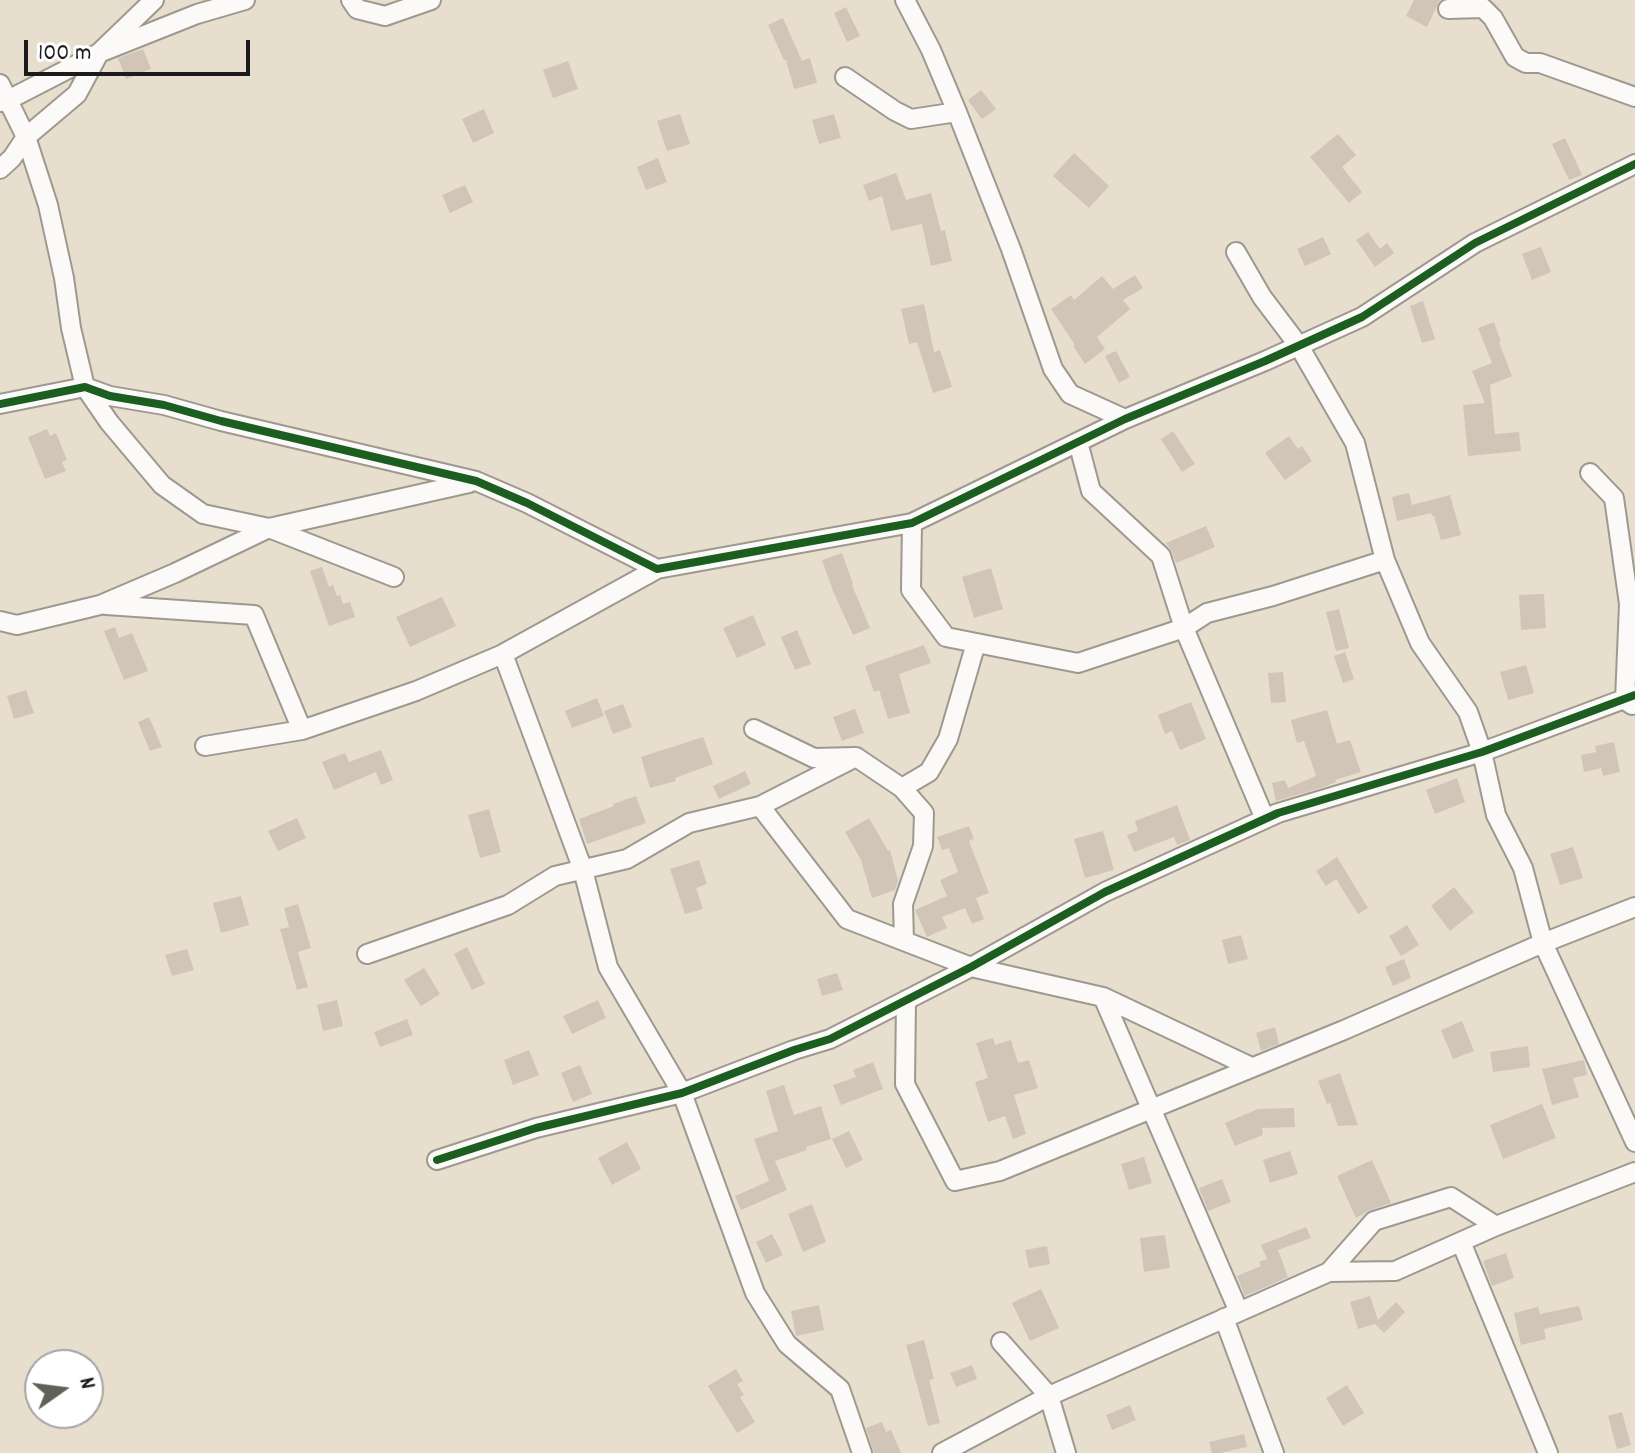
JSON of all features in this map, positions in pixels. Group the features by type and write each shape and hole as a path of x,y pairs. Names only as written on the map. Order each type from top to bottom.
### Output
{"street":[{"path":"0,169 26,137 77,94 99,53 154,0"},
{"path":"245,0 197,14 3,96 26,137 48,205 85,387 109,422 162,485 203,514 269,528 394,577"},
{"path":"351,0 357,9 385,16 431,0"},
{"path":"905,0 931,50 957,112 1011,249 1053,369 1070,394 1125,419"},
{"path":"1448,9 1483,8 1493,18 1515,57 1635,97"},
{"path":"845,77 911,119 957,112"},
{"path":"205,746 302,730 416,691 503,654 657,569 912,523 1125,419 1362,317 1475,243 1635,164"},
{"path":"1236,252 1262,297 1299,346 1355,443 1385,560 1420,643 1468,712 1482,752 1496,815 1523,868 1543,943 1635,1142"},
{"path":"0,404 85,387 110,396 164,405 476,481 527,503 657,569"},
{"path":"1078,442 1091,491 1161,556 1184,628 1265,819"},
{"path":"437,1160 536,1128 682,1093 830,1039 971,967 1105,892 1278,813 1482,752 1632,701 1629,604 1614,498 1590,473"},
{"path":"0,621 17,625 100,605 269,528 476,481"},
{"path":"912,523 911,590 946,637 1078,663 1184,628 1207,613 1273,596 1385,560"},
{"path":"100,605 254,615 302,730"},
{"path":"902,788 929,772 948,739 976,643"},
{"path":"503,654 583,870 608,967 682,1093 755,1293 787,1344 840,1389 862,1453"},
{"path":"754,729 814,758 856,757 902,788 924,813 923,846 903,904 904,941"},
{"path":"367,954 508,905 555,876 627,859 689,823 760,806 856,757"},
{"path":"760,806 847,919 971,967 1103,997 1251,1067"},
{"path":"906,1000 905,1084 955,1181 1000,1171 1635,907"},
{"path":"1103,997 1231,1315 1274,1453"},
{"path":"942,1453 1049,1396 1329,1272 1395,1271 1496,1226 1635,1172"},
{"path":"1329,1272 1374,1221 1451,1197 1496,1226"},
{"path":"1461,1242 1548,1453"},
{"path":"1001,1342 1049,1396 1066,1453"}],"building":[{"path":"1414,0 1440,0 1427,27 1406,16"},
{"path":"846,7 860,36 847,42 834,13"},
{"path":"783,18 802,61 810,58 817,83 794,89 786,60 768,25"},
{"path":"143,49 151,69 126,79 118,58"},
{"path":"568,61 578,89 553,98 543,70"},
{"path":"981,90 996,109 982,119 968,100"},
{"path":"484,109 494,133 473,143 462,119"},
{"path":"680,114 690,144 667,151 657,121"},
{"path":"834,114 841,138 819,144 812,120"},
{"path":"1338,134 1356,155 1342,167 1362,192 1349,203 1310,157"},
{"path":"1565,138 1582,175 1569,180 1552,144"},
{"path":"1074,153 1109,186 1089,208 1053,176"},
{"path":"658,158 667,182 646,190 637,167"},
{"path":"896,173 906,200 931,193 941,231 945,230 952,261 931,266 922,224 891,231 882,196 869,201 863,185"},
{"path":"465,185 473,202 450,213 442,195"},
{"path":"1368,232 1380,249 1387,243 1394,253 1375,267 1356,240"},
{"path":"1323,237 1331,254 1305,266 1297,249"},
{"path":"1541,247 1551,272 1532,280 1522,254"},
{"path":"1135,275 1143,288 1123,300 1130,309 1097,337 1105,349 1085,364 1051,309 1071,295 1074,300 1102,276 1113,289"},
{"path":"1423,301 1435,339 1422,343 1410,306"},
{"path":"924,304 934,352 940,350 952,387 933,393 917,342 909,344 901,309"},
{"path":"1494,322 1512,376 1490,385 1495,434 1519,432 1521,451 1468,456 1463,405 1485,403 1472,371 1492,363 1478,328"},
{"path":"1116,351 1130,377 1119,383 1105,356"},
{"path":"47,429 50,436 56,433 67,460 62,462 66,471 45,479 28,437"},
{"path":"1173,431 1195,464 1182,472 1161,439"},
{"path":"1289,436 1298,449 1302,446 1312,461 1285,480 1265,453"},
{"path":"1409,493 1412,505 1450,495 1461,535 1441,540 1431,513 1397,521 1392,497"},
{"path":"1206,526 1215,547 1176,563 1166,543"},
{"path":"842,553 870,628 853,635 822,560"},
{"path":"322,567 329,587 333,585 343,604 350,602 355,617 329,626 310,571"},
{"path":"991,568 1003,609 974,618 962,577"},
{"path":"1544,594 1546,628 1521,630 1519,595"},
{"path":"442,597 456,626 410,647 396,617"},
{"path":"1339,609 1349,648 1336,651 1326,612"},
{"path":"753,615 766,645 737,658 723,628"},
{"path":"115,627 119,638 132,633 148,671 124,680 104,631"},
{"path":"797,630 811,664 795,670 781,637"},
{"path":"924,645 931,663 899,674 910,713 888,719 879,690 874,692 865,666"},
{"path":"1345,652 1354,679 1343,683 1334,656"},
{"path":"1526,665 1534,693 1508,700 1500,672"},
{"path":"1283,672 1286,702 1271,703 1268,673"},
{"path":"26,690 34,713 14,719 7,696"},
{"path":"597,698 604,716 572,728 565,711"},
{"path":"1191,702 1206,739 1180,750 1172,731 1165,734 1158,715"},
{"path":"623,704 632,727 613,734 604,711"},
{"path":"855,709 864,733 842,741 833,717"},
{"path":"1327,710 1337,744 1350,740 1361,772 1276,801 1272,783 1285,780 1288,788 1316,776 1304,741 1297,743 1291,720"},
{"path":"149,717 162,747 150,751 138,722"},
{"path":"703,737 713,764 675,778 676,781 650,788 641,757"},
{"path":"1614,742 1620,772 1603,776 1601,768 1584,772 1581,755 1596,752 1595,746"},
{"path":"381,750 393,780 381,785 376,772 334,790 322,762 345,753 349,762"},
{"path":"745,771 751,784 719,799 713,786"},
{"path":"1457,778 1465,802 1435,814 1426,790"},
{"path":"636,796 646,823 587,844 579,819"},
{"path":"1177,805 1190,840 1177,845 1174,837 1134,852 1127,835 1138,831 1135,821"},
{"path":"489,809 501,852 480,858 468,815"},
{"path":"297,818 306,838 278,851 268,831"},
{"path":"869,818 890,850 898,881 895,890 872,898 861,860 845,832"},
{"path":"969,826 974,839 969,841 989,893 976,898 984,919 972,924 965,908 942,917 947,928 927,937 915,910 947,896 940,880 958,872 949,848 942,850 937,837"},
{"path":"1103,831 1114,870 1085,878 1074,839"},
{"path":"1573,847 1583,878 1560,885 1550,854"},
{"path":"1337,857 1368,908 1358,914 1336,879 1326,886 1316,871"},
{"path":"699,860 707,884 696,888 703,909 685,914 670,869"},
{"path":"1454,887 1474,912 1450,931 1431,906"},
{"path":"241,896 249,925 221,933 213,903"},
{"path":"298,904 311,948 298,952 308,987 297,990 280,929 289,927 284,908"},
{"path":"1407,925 1419,945 1401,956 1389,936"},
{"path":"1241,935 1248,959 1228,964 1222,940"},
{"path":"467,947 485,984 472,990 454,954"},
{"path":"187,949 194,970 172,976 165,955"},
{"path":"1404,959 1411,978 1393,986 1385,967"},
{"path":"424,968 440,994 421,1006 404,980"},
{"path":"837,973 843,990 822,996 817,979"},
{"path":"337,1000 343,1026 323,1031 317,1005"},
{"path":"598,1000 606,1018 572,1034 563,1016"},
{"path":"407,1019 413,1035 380,1047 374,1032"},
{"path":"1462,1021 1474,1051 1453,1059 1441,1030"},
{"path":"1275,1027 1279,1044 1261,1051 1256,1033"},
{"path":"993,1038 995,1045 1011,1040 1018,1063 1029,1060 1038,1088 1014,1095 1026,1134 1013,1139 1005,1116 988,1122 975,1082 988,1078 976,1043"},
{"path":"1528,1046 1530,1067 1493,1072 1490,1052"},
{"path":"529,1050 539,1075 513,1085 504,1060"},
{"path":"1584,1060 1587,1075 1573,1078 1579,1097 1552,1105 1542,1069"},
{"path":"873,1062 883,1089 841,1105 833,1085 856,1077 853,1070"},
{"path":"580,1065 592,1094 573,1102 561,1073"},
{"path":"1340,1073 1358,1125 1338,1126 1318,1081"},
{"path":"784,1085 794,1115 821,1106 831,1139 775,1161 787,1190 741,1210 735,1196 769,1181 754,1139 778,1131 766,1091"},
{"path":"1542,1104 1556,1138 1503,1159 1490,1125"},
{"path":"1294,1108 1295,1127 1262,1128 1263,1135 1235,1146 1225,1123 1258,1109"},
{"path":"849,1131 863,1160 846,1168 832,1139"},
{"path":"627,1142 641,1169 612,1185 598,1158"},
{"path":"1290,1151 1298,1174 1270,1183 1263,1160"},
{"path":"1144,1157 1152,1183 1129,1190 1121,1164"},
{"path":"1372,1160 1391,1203 1356,1218 1337,1176"},
{"path":"1222,1179 1231,1202 1208,1211 1199,1188"},
{"path":"812,1204 826,1242 803,1252 788,1214"},
{"path":"1306,1227 1311,1238 1278,1250 1288,1277 1245,1296 1237,1276 1261,1266 1259,1262 1267,1259 1261,1245"},
{"path":"772,1234 783,1255 766,1263 756,1242"},
{"path":"1165,1235 1170,1268 1144,1272 1140,1238"},
{"path":"1047,1246 1050,1264 1029,1268 1025,1250"},
{"path":"1506,1253 1514,1278 1492,1286 1483,1261"},
{"path":"1041,1289 1059,1328 1030,1341 1012,1303"},
{"path":"1370,1296 1378,1320 1396,1302 1405,1312 1384,1333 1375,1324 1358,1329 1350,1302"},
{"path":"819,1305 824,1330 796,1336 791,1311"},
{"path":"1579,1306 1583,1320 1544,1329 1546,1339 1521,1345 1514,1313 1538,1307 1540,1314"},
{"path":"924,1340 934,1379 929,1380 940,1423 928,1426 906,1345"},
{"path":"972,1365 977,1379 956,1387 950,1373"},
{"path":"736,1369 743,1381 737,1384 744,1395 740,1397 755,1422 737,1433 708,1386"},
{"path":"1347,1385 1364,1413 1343,1426 1326,1398"},
{"path":"1130,1405 1136,1420 1112,1430 1106,1415"},
{"path":"1622,1412 1631,1445 1617,1449 1608,1416"},
{"path":"882,1422 886,1432 891,1430 901,1453 874,1453 866,1428"},
{"path":"1244,1434 1247,1447 1212,1453 1209,1442"}],"cycle path":[{"path":"0,404 85,387 110,396 164,405 476,481 527,503 657,569 912,523 1125,419 1362,317 1475,243 1635,164"},
{"path":"437,1160 536,1128 682,1093 830,1039 971,967 1105,892 1278,813 1482,752 1635,695"}]}
